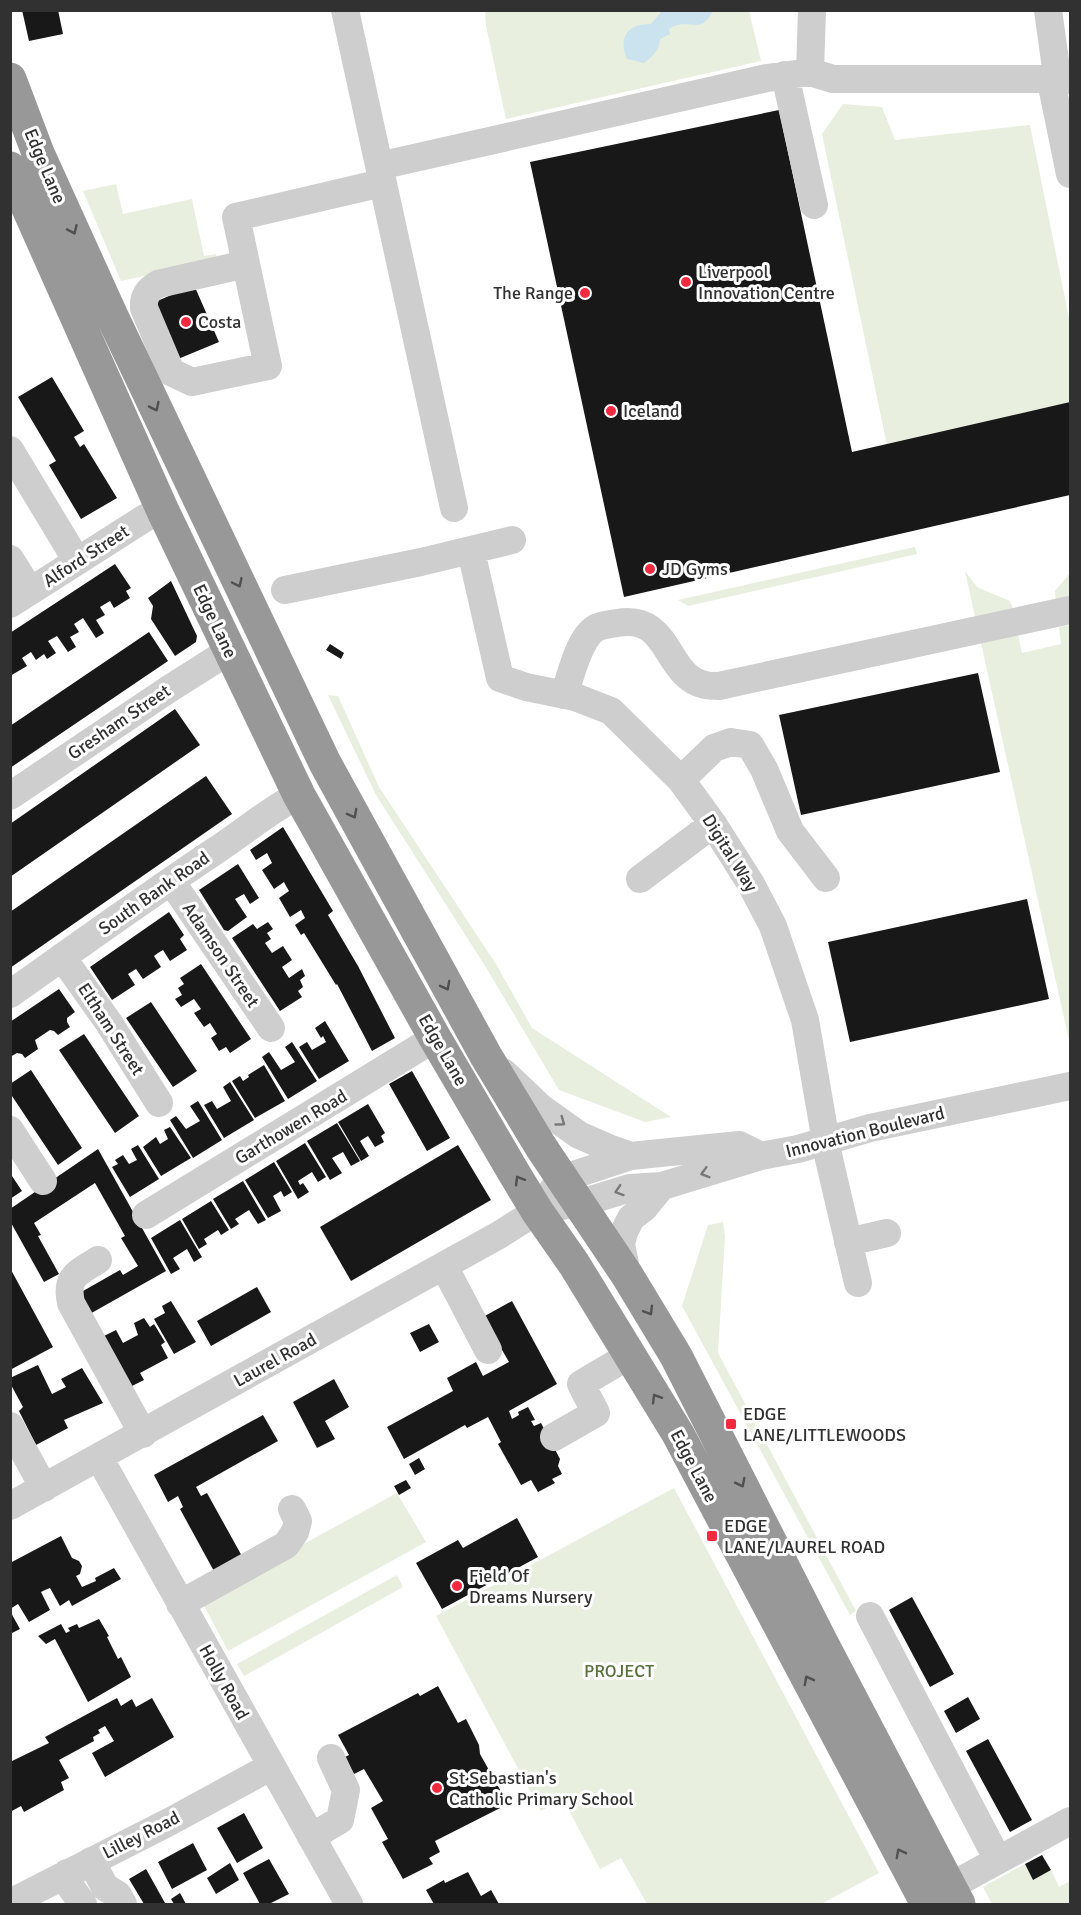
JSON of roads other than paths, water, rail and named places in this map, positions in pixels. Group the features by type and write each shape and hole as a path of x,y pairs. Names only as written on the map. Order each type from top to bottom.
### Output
{"highway":[{"name":"Edge Lane","path":"10,78 38,153 111,314 326,763 486,1056 569,1191 627,1275 676,1356 821,1641 945,1899"},
{"name":"Edge Lane","path":"10,168 162,509 299,795 435,1038 537,1210 574,1264 678,1434 945,1899"}],"street":[{"path":"345,10 454,508"},
{"path":"812,10 797,73 814,205"},
{"path":"1048,10 1056,68 1062,80"},
{"path":"246,264 158,284 149,290 144,300 144,308 171,372 192,382 268,366 236,217 380,175 767,78 797,73 833,79 1062,80"},
{"path":"1062,80 1053,91 1070,172"},
{"path":"10,450 91,552"},
{"name":"Alford Street","path":"20,598 162,509"},
{"path":"285,590 513,540"},
{"name":"Digital Way","path":"471,551 500,678 526,687 564,695 611,711 681,780 713,824 751,884 773,926 805,1020 828,1150 858,1284"},
{"path":"10,559 20,598"},
{"path":"564,695 583,640 597,627 626,622 642,623 656,633 684,671 694,680 704,685 718,686 1071,610"},
{"name":"Gresham Street","path":"10,796 177,683 229,651"},
{"path":"681,780 714,748 731,741 750,745 764,769 790,831 826,878"},
{"name":"South Bank Road","path":"10,994 241,834 280,804 299,795"},
{"path":"640,879 713,824"},
{"name":"Adamson Street","path":"171,881 271,1029"},
{"name":"Eltham Street","path":"62,957 109,1023 159,1103"},
{"name":"Garthowen Road","path":"146,1215 435,1038"},
{"name":"Edge Lane","path":"486,1056 541,1108 579,1135 632,1156 739,1145 761,1156"},
{"name":"Innovation Boulevard","path":"569,1191 662,1186 761,1156 828,1150 870,1128 1071,1086"},
{"path":"10,1130 43,1181"},
{"path":"537,1210 632,1156"},
{"path":"627,1275 621,1244 624,1232 631,1218 644,1208 662,1186"},
{"name":"Laurel Road","path":"10,1506 100,1459 444,1266 537,1210"},
{"path":"848,1242 887,1233"},
{"path":"98,1260 72,1278 69,1286 71,1303 143,1434"},
{"path":"444,1266 488,1350"},
{"path":"554,1437 596,1413 581,1384 630,1354"},
{"path":"10,1426 44,1488"},
{"name":"Holly Road","path":"100,1459 349,1905"},
{"path":"180,1604 286,1545 295,1532 298,1521 292,1509"},
{"path":"870,1616 998,1860"},
{"path":"311,1837 340,1820 346,1790 331,1758"},
{"name":"Lilley Road","path":"10,1903 171,1821 272,1766"},
{"path":"945,1899 998,1860 1071,1821"},
{"path":"83,1905 72,1888 79,1867 118,1895 123,1905"}],"water":[{"path":"662,11 713,11 703,23 682,24 669,29 670,34 660,39 655,52 644,63 627,59 624,44 627,33 636,26 651,24"}],"place":[{"name":"Liverpool Innovation Centre","path":"686,282"},
{"name":"The Range","path":"585,293"},
{"name":"Costa","path":"186,322"},
{"name":"Iceland","path":"611,411"},
{"name":"JD Gyms","path":"650,569"},
{"name":"EDGE LANE/LITTLEWOODS","path":"731,1424"},
{"name":"EDGE LANE/LAUREL ROAD","path":"712,1536"},
{"name":"Field Of Dreams Nursery","path":"457,1586"},
{"name":"St Sebastian's Catholic Primary School","path":"437,1788"}],"park label":[{"name":"PROJECT","path":"619,1671"}]}
